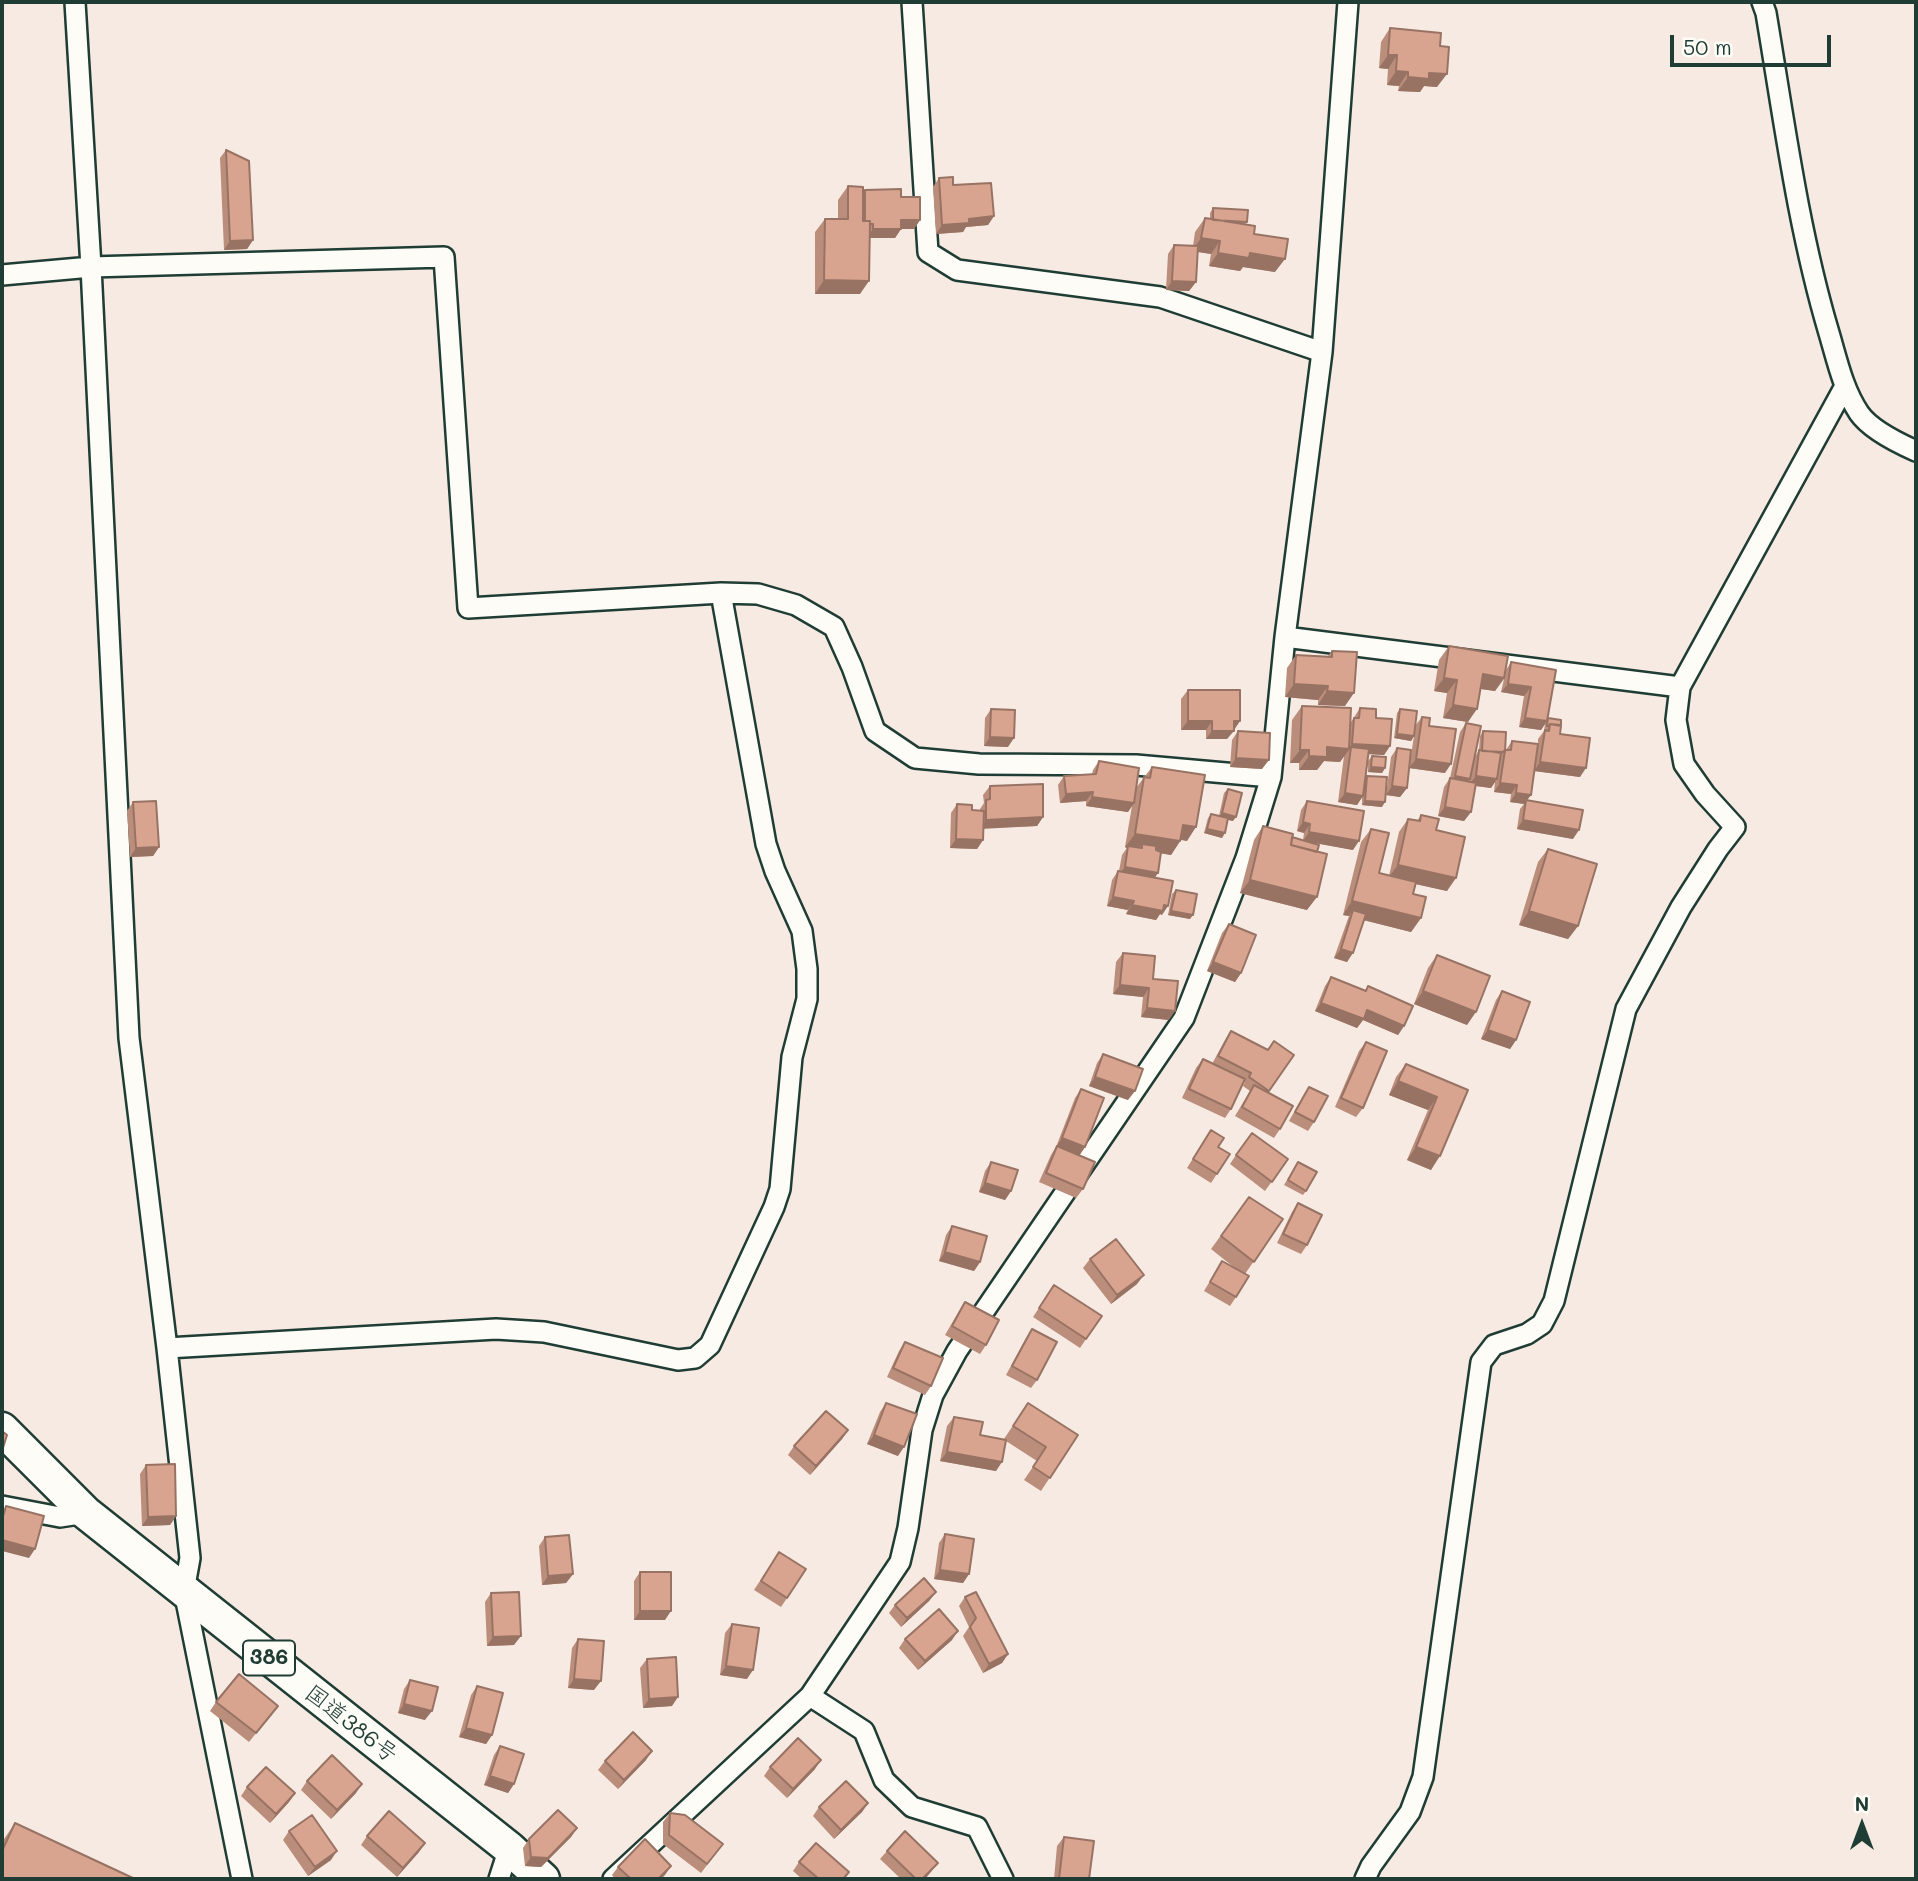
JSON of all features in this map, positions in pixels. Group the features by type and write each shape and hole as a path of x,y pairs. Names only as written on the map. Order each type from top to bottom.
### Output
{"highway":[{"name":"国道386号","path":"2,1429 86,1513 509,1848 543,1879"}],"street":[{"path":"75,2 91,267 129,1038 190,1558 184,1591 242,1879"},
{"path":"912,2 928,252 957,270 1160,297 1322,352"},
{"path":"613,1879 810,1696 900,1562 908,1528 922,1430 933,1395 957,1351 1184,1018 1246,858 1271,777 1285,637 1322,352 1348,2"},
{"path":"1762,2 1796,194 1822,310 1845,386 1858,412 1868,424 1916,451"},
{"path":"2,275 91,267 444,257 468,608 722,593 758,594 796,605 834,627 875,731 915,758 979,764 1136,765 1271,777"},
{"path":"1365,1879 1370,1866 1410,1812 1423,1777 1481,1362 1494,1345 1527,1334 1542,1324 1555,1301 1626,1009 1681,907 1735,827 1705,794 1684,764 1676,720 1680,687 1845,386"},
{"path":"167,1348 496,1329 544,1332 678,1360 695,1358 710,1345 780,1189 792,1057 807,999 807,970 802,931 766,844 722,593"},
{"path":"1285,637 1680,687"},
{"path":"2,1506 61,1517 86,1513"},
{"path":"810,1696 864,1731 884,1780 912,1807 977,1827 1003,1879"},
{"path":"499,1879 509,1848"}],"building":[{"path":"1390,28 1441,33 1440,46 1449,47 1447,74 1429,73 1429,79 1408,77 1408,72 1396,71 1397,55 1388,55"},
{"path":"226,150 249,161 253,240 230,241"},
{"path":"953,177 953,185 991,183 994,216 969,219 969,223 942,225 939,178"},
{"path":"848,186 863,187 863,221 870,221 869,281 824,280 825,219 848,219"},
{"path":"901,189 901,197 920,197 920,220 901,220 901,229 873,229 870,221 865,221 865,190"},
{"path":"1213,208 1248,210 1247,222 1213,220"},
{"path":"1205,218 1255,226 1254,234 1288,239 1285,259 1250,253 1249,258 1218,253 1220,241 1201,238"},
{"path":"1174,245 1198,246 1196,282 1172,281"},
{"path":"1449,646 1508,656 1504,678 1483,674 1477,709 1453,705 1457,680 1444,678"},
{"path":"1332,651 1357,652 1354,693 1327,691 1328,686 1294,684 1296,655 1332,657"},
{"path":"1511,662 1556,670 1547,721 1525,718 1531,687 1508,684"},
{"path":"1188,690 1240,690 1240,721 1234,721 1234,731 1212,731 1212,721 1188,721"},
{"path":"1302,706 1351,708 1349,749 1327,747 1327,757 1309,756 1309,750 1300,750"},
{"path":"1360,708 1376,709 1376,718 1392,719 1390,746 1352,744 1354,718 1359,718"},
{"path":"991,709 1015,710 1014,738 990,737"},
{"path":"1400,709 1417,711 1414,736 1397,734"},
{"path":"1422,717 1430,718 1429,726 1456,729 1451,764 1416,759"},
{"path":"1548,718 1561,720 1561,725 1547,726"},
{"path":"1466,723 1481,726 1470,779 1455,776"},
{"path":"1550,724 1561,726 1560,734 1590,738 1586,768 1540,762 1545,730 1549,731"},
{"path":"1238,731 1270,733 1269,760 1236,758"},
{"path":"1483,731 1506,732 1505,752 1482,751"},
{"path":"1512,741 1538,744 1531,795 1516,793 1517,785 1500,783 1505,750 1511,750"},
{"path":"1351,747 1369,749 1363,796 1345,793"},
{"path":"1397,748 1411,750 1407,788 1392,786"},
{"path":"1479,750 1501,753 1497,779 1476,776"},
{"path":"1372,756 1386,757 1385,768 1371,767"},
{"path":"1099,761 1139,768 1134,803 1092,797 1093,792 1066,794 1064,776 1096,774"},
{"path":"1152,767 1205,775 1196,827 1183,825 1180,841 1135,834 1144,777 1150,778"},
{"path":"1367,776 1387,777 1385,802 1365,801"},
{"path":"1450,778 1476,783 1471,812 1445,807"},
{"path":"1043,784 1043,817 986,820 986,800 990,799 990,786"},
{"path":"1228,789 1242,793 1236,817 1222,813"},
{"path":"1526,800 1583,810 1579,830 1523,820"},
{"path":"156,801 159,847 136,848 133,802"},
{"path":"1307,801 1364,811 1359,841 1309,832 1310,824 1303,822"},
{"path":"957,804 972,805 972,810 984,811 983,840 956,839"},
{"path":"1211,814 1228,818 1225,833 1207,829"},
{"path":"1421,815 1439,819 1436,830 1465,837 1456,878 1398,865 1408,819 1420,821"},
{"path":"1263,826 1293,834 1291,845 1327,854 1317,897 1250,880"},
{"path":"1371,829 1389,833 1379,873 1416,882 1413,894 1426,897 1421,918 1352,901"},
{"path":"1292,837 1319,845 1317,852 1291,845"},
{"path":"1142,844 1156,846 1156,850 1161,852 1158,873 1125,867 1128,846 1142,848"},
{"path":"1548,849 1597,864 1578,926 1529,911"},
{"path":"1118,871 1173,881 1168,906 1164,905 1163,911 1132,905 1134,901 1113,897"},
{"path":"1176,890 1197,894 1193,915 1171,911"},
{"path":"1353,910 1366,914 1353,953 1341,949"},
{"path":"1229,924 1256,935 1241,973 1213,962"},
{"path":"1123,953 1155,956 1153,979 1178,981 1175,1011 1147,1008 1149,988 1120,985"},
{"path":"1437,955 1490,976 1476,1012 1423,991"},
{"path":"1331,977 1366,991 1368,986 1413,1006 1404,1026 1367,1010 1364,1019 1321,1003"},
{"path":"1502,991 1530,1002 1516,1040 1488,1030"},
{"path":"1231,1031 1268,1050 1274,1041 1294,1055 1269,1091 1249,1077 1251,1073 1218,1056"},
{"path":"1366,1042 1387,1051 1363,1108 1341,1098"},
{"path":"1103,1054 1143,1069 1135,1091 1095,1077"},
{"path":"1203,1059 1245,1079 1231,1109 1189,1089"},
{"path":"1406,1064 1468,1090 1440,1156 1416,1147 1437,1097 1398,1081"},
{"path":"1254,1085 1293,1106 1280,1129 1242,1107"},
{"path":"1309,1087 1328,1096 1314,1122 1295,1112"},
{"path":"1081,1089 1104,1098 1085,1147 1062,1138"},
{"path":"1211,1130 1224,1138 1218,1147 1230,1154 1217,1174 1193,1159"},
{"path":"1252,1133 1288,1159 1272,1182 1236,1155"},
{"path":"1057,1146 1095,1162 1083,1189 1046,1173"},
{"path":"991,1162 1018,1170 1011,1191 985,1183"},
{"path":"1298,1162 1317,1172 1306,1191 1288,1180"},
{"path":"1249,1197 1283,1219 1254,1262 1221,1236"},
{"path":"1298,1203 1322,1215 1307,1245 1283,1234"},
{"path":"952,1226 987,1236 980,1262 945,1252"},
{"path":"1116,1239 1144,1275 1117,1295 1090,1259"},
{"path":"1222,1261 1249,1276 1236,1297 1210,1282"},
{"path":"1054,1285 1102,1316 1086,1339 1039,1308"},
{"path":"965,1302 999,1320 986,1345 952,1326"},
{"path":"1032,1329 1057,1342 1037,1380 1012,1366"},
{"path":"905,1342 943,1358 931,1386 893,1368"},
{"path":"886,1403 917,1414 904,1447 874,1435"},
{"path":"1028,1403 1078,1435 1050,1478 1033,1467 1046,1447 1013,1426"},
{"path":"826,1411 848,1430 816,1466 794,1446"},
{"path":"954,1417 983,1422 980,1435 1006,1440 1002,1462 947,1452"},
{"path":"2,1431 7,1435 2,1451"},
{"path":"175,1464 176,1516 148,1517 146,1465"},
{"path":"6,1506 44,1516 35,1549 2,1540 2,1520"},
{"path":"945,1534 974,1539 969,1574 940,1570"},
{"path":"569,1535 573,1574 548,1576 545,1537"},
{"path":"779,1552 806,1569 787,1598 761,1581"},
{"path":"640,1572 671,1572 671,1611 640,1611"},
{"path":"924,1578 936,1592 907,1618 895,1605"},
{"path":"519,1592 521,1636 493,1637 491,1593"},
{"path":"976,1592 1008,1654 989,1664 970,1627 976,1618 965,1597"},
{"path":"939,1609 958,1631 925,1661 905,1639"},
{"path":"732,1624 759,1628 753,1670 726,1666"},
{"path":"578,1639 604,1641 601,1681 574,1679"},
{"path":"676,1657 678,1697 649,1699 647,1659"},
{"path":"239,1674 278,1706 256,1733 216,1702"},
{"path":"410,1680 438,1687 432,1711 404,1704"},
{"path":"477,1686 503,1693 492,1735 466,1728"},
{"path":"633,1732 652,1751 624,1780 605,1761"},
{"path":"798,1738 821,1760 793,1789 770,1767"},
{"path":"500,1746 524,1754 514,1784 490,1776"},
{"path":"332,1755 362,1784 337,1810 307,1781"},
{"path":"266,1767 295,1793 276,1814 247,1787"},
{"path":"846,1781 868,1803 841,1830 819,1807"},
{"path":"558,1810 577,1828 548,1858 531,1857 529,1839"},
{"path":"389,1811 425,1843 403,1868 367,1836"},
{"path":"670,1813 685,1815 723,1844 707,1864 669,1835"},
{"path":"312,1815 337,1851 315,1867 289,1831"},
{"path":"15,1823 135,1879 2,1879 2,1851"},
{"path":"905,1831 938,1863 922,1879 916,1879 887,1851"},
{"path":"1064,1837 1094,1841 1089,1879 1059,1879"},
{"path":"645,1839 671,1866 658,1879 631,1879 618,1867"},
{"path":"816,1843 849,1872 843,1879 819,1879 799,1862"}]}
